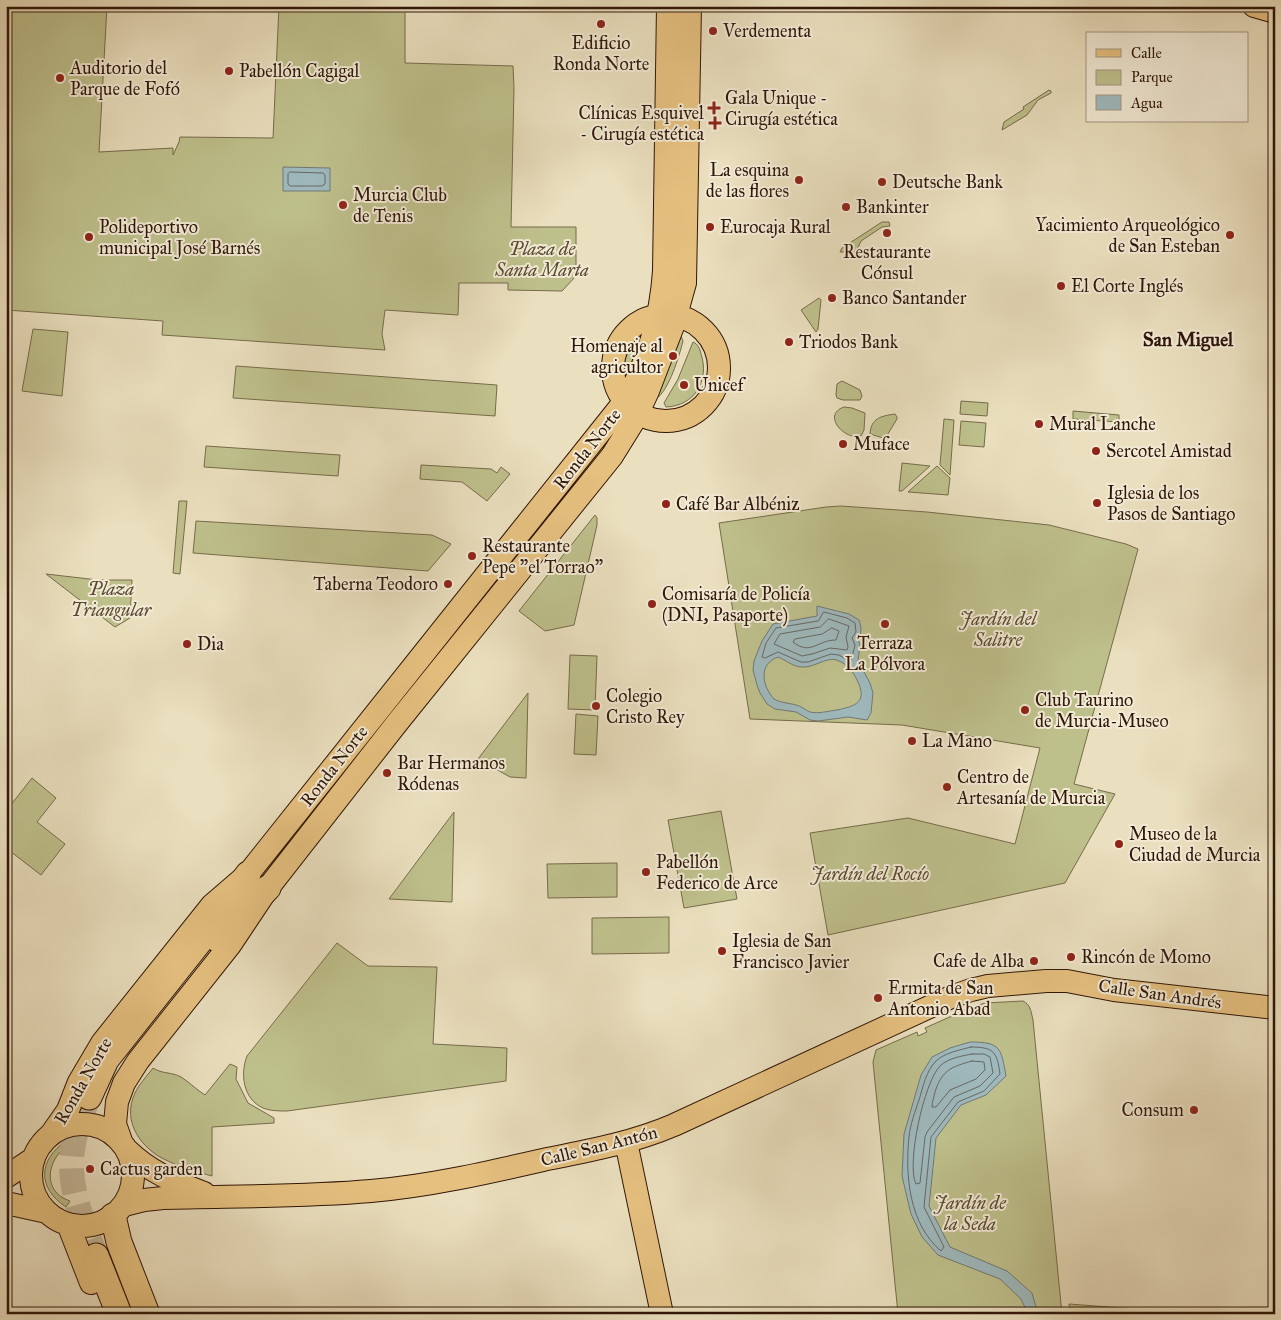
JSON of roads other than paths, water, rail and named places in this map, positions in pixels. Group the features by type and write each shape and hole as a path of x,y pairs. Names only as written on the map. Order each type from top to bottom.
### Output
{"highway":[{"path":"95,1098 106,1060 204,936 258,881"},
{"path":"118,1211 119,1242 147,1314"},
{"path":"119,1314 102,1254 132,1314"},
{"path":"91,1283 103,1314"}],"main road":[{"path":"667,316 664,271 668,6"},
{"path":"667,316 685,283 686,271 690,6"},
{"path":"1254,6 1275,12"},
{"path":"667,316 687,319 698,325 710,337 718,361 718,378 715,387 701,408 679,421 656,422 648,420 631,408 619,392 615,378 614,364 617,349 624,335 636,324 648,318 667,316"},
{"name":"Ronda Norte","path":"124,1145 116,1128 115,1118 117,1102 124,1083 145,1052 230,945 258,881 631,408 648,391 667,316"},
{"name":"Ronda Norte","path":"52,1133 68,1110 79,1082 102,1043 212,905 258,881"},
{"name":"Calle San Antón","path":"118,1211 144,1200 163,1198 346,1192 413,1186 626,1142 648,1136 674,1125 961,993 988,986 1046,981"},
{"name":"Calle San Andrés","path":"1046,981 1073,982 1114,990 1275,1008"},
{"path":"76,1124 92,1124 108,1130 124,1145 133,1165 133,1182 132,1190 118,1211 91,1226 76,1226 57,1220 42,1206 34,1191 31,1175 34,1158 40,1145 52,1133 76,1124"},
{"path":"626,1142 662,1314"},
{"name":"Calle San Antón","path":"124,1145 147,1168 163,1177 214,1197"},
{"path":"6,1177 34,1158"},
{"path":"6,1203 47,1212"},
{"path":"68,1224 91,1283"}],"water":[{"path":"283,167 330,168 330,191 283,191"},
{"path":"817,606 849,614 859,620 861,630 857,638 860,644 858,661 870,683 873,693 871,713 867,720 848,717 818,721 810,720 796,712 775,709 767,704 760,693 753,670 754,661 762,641 773,624 817,616","holes":["778,657 799,667 812,666 830,660 842,662 856,677 860,687 861,698 855,705 850,707 816,713 774,699 767,688 764,676 767,665"]},
{"path":"970,1042 988,1043 998,1048 1003,1059 1006,1076 986,1095 961,1105 936,1138 929,1206 950,1247 1007,1271 1032,1293 1038,1314 1028,1314 1021,1299 1000,1279 938,1255 922,1237 911,1214 902,1176 904,1134 921,1075 932,1057 950,1048"}],"tunnel":[{"path":"89,1097 75,1135 72,1171 76,1200 96,1256"}],"place":[{"name":"Edificio Ronda Norte","path":"601,24"},
{"name":"Verdementa","path":"713,31"},
{"name":"Pabellón Cagigal","path":"229,71"},
{"name":"Auditorio del Parque de Fofó","path":"60,78"},
{"name":"Gala Unique - Cirugía estética","path":"714,108"},
{"name":"Clínicas Esquivel - Cirugía estética","path":"715,123"},
{"name":"La esquina de las flores","path":"799,180"},
{"name":"Deutsche Bank","path":"882,182"},
{"name":"Murcia Club de Tenis","path":"343,205"},
{"name":"Bankinter","path":"846,207"},
{"name":"Eurocaja Rural","path":"710,227"},
{"name":"Restaurante Cónsul","path":"887,233"},
{"name":"Yacimiento Arqueológico de San Esteban","path":"1230,235"},
{"name":"Polideportivo municipal José Barnés","path":"89,237"},
{"name":"El Corte Inglés","path":"1061,286"},
{"name":"Banco Santander","path":"832,298"},
{"name":"Triodos Bank","path":"789,342"},
{"name":"Homenaje al agricultor","path":"673,356"},
{"name":"Unicef","path":"684,385"},
{"name":"Mural Lanche","path":"1039,424"},
{"name":"Muface","path":"843,444"},
{"name":"Sercotel Amistad","path":"1096,451"},
{"name":"Iglesia de los Pasos de Santiago","path":"1097,503"},
{"name":"Café Bar Albéniz","path":"666,504"},
{"name":"Restaurante Pepe \"el Torrao\"","path":"472,556"},
{"name":"Taberna Teodoro","path":"448,584"},
{"name":"Comisaría de Policía (DNI, Pasaporte)","path":"652,604"},
{"name":"Terraza La Pólvora","path":"885,624"},
{"name":"Dia","path":"187,644"},
{"name":"Colegio Cristo Rey","path":"596,706"},
{"name":"Club Taurino de Murcia-Museo","path":"1025,710"},
{"name":"La Mano","path":"912,741"},
{"name":"Bar Hermanos Ródenas","path":"387,773"},
{"name":"Centro de Artesanía de Murcia","path":"947,787"},
{"name":"Museo de la Ciudad de Murcia","path":"1119,844"},
{"name":"Pabellón Federico de Arce","path":"646,872"},
{"name":"Iglesia de San Francisco Javier","path":"722,951"},
{"name":"Rincón de Momo","path":"1071,957"},
{"name":"Cafe de Alba","path":"1034,961"},
{"name":"Ermita de San Antonio Abad","path":"878,998"},
{"name":"Consum","path":"1194,1110"},
{"name":"Cactus garden","path":"90,1169"}],"district":[{"name":"San Miguel","path":"1188,339"}],"park label":[{"name":"Plaza de Santa Marta","path":"542,259"},
{"name":"Plaza Triangular","path":"111,599"},
{"name":"Jardín del Salitre","path":"998,629"},
{"name":"Jardín del Rocío","path":"870,874"},
{"name":"Jardín de la Seda","path":"970,1213"}]}
